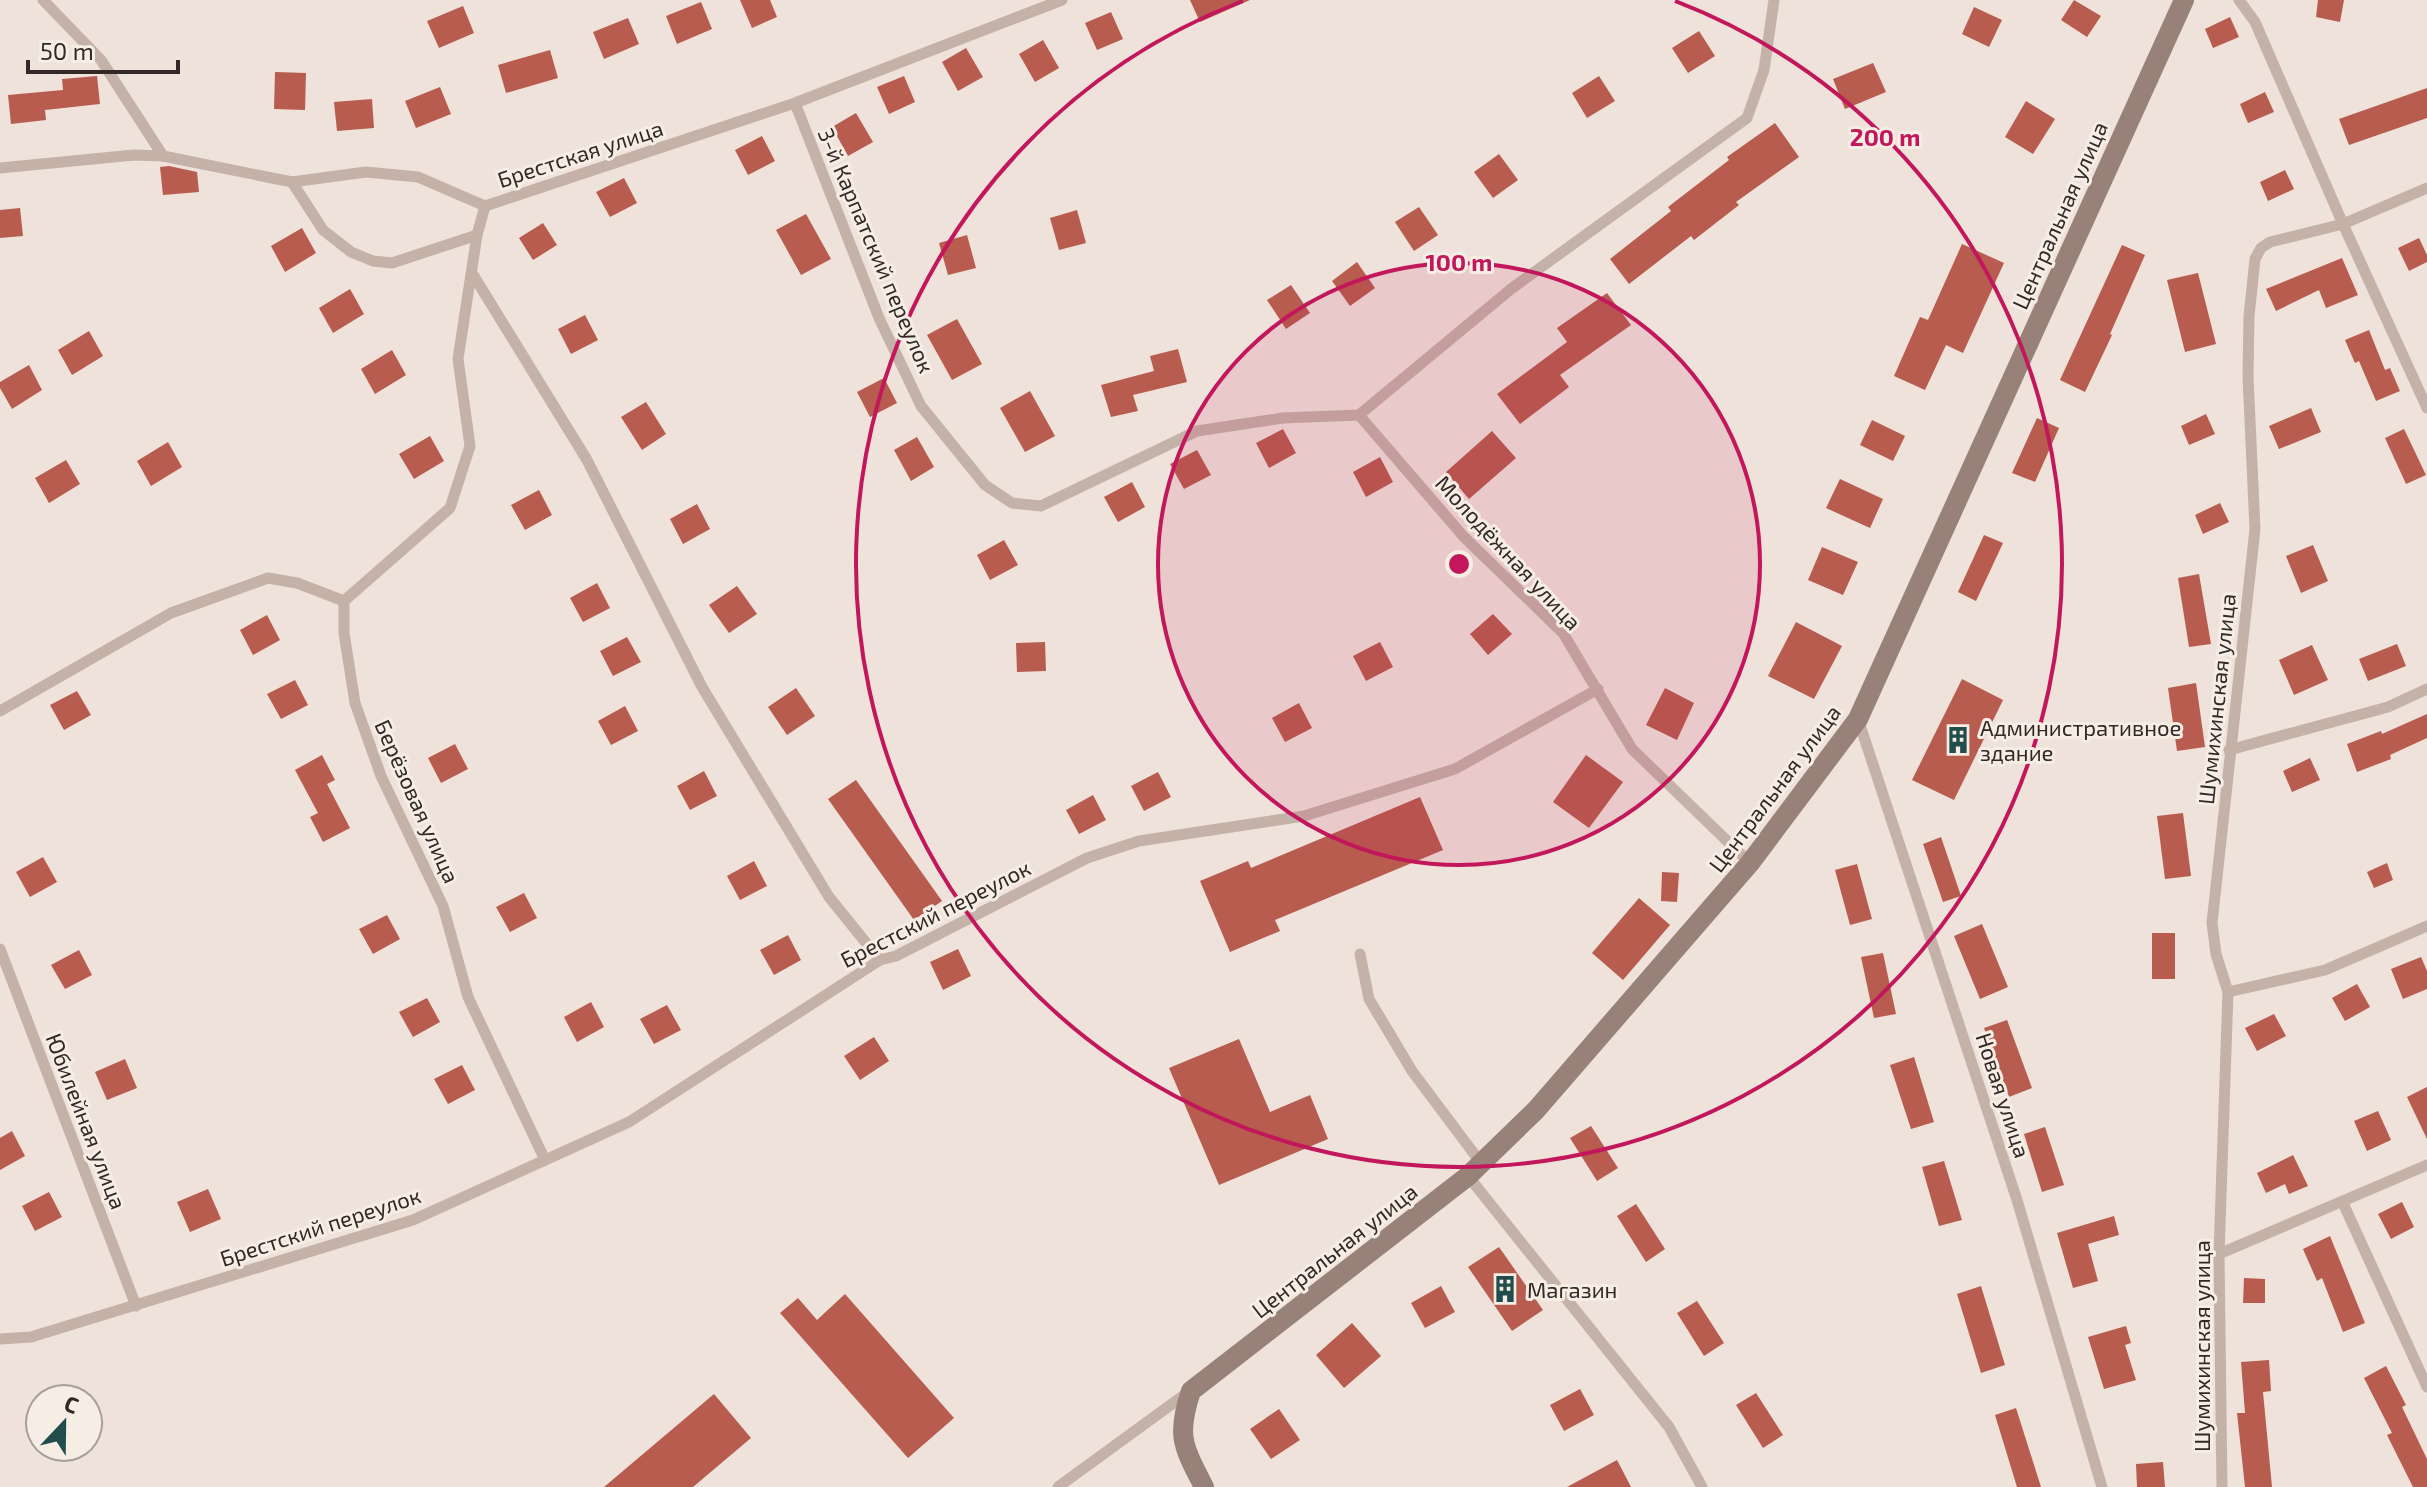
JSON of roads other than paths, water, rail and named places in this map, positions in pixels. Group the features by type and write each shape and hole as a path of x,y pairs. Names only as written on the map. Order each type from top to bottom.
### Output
{"street":[{"name":"Центральная улица","path":"1191,1391 1475,1170 1536,1110 1750,863 1858,719 2184,0"},
{"path":"1191,1391 1182,1420 1184,1448 1204,1487"}],"lane":[{"path":"43,0 101,60 163,156"},
{"name":"Брестская улица","path":"0,168 134,155 163,156 292,182 366,172 418,177 485,206 795,103 1062,0"},
{"path":"1359,415 1511,289 1747,118 1764,70 1774,0"},
{"path":"2239,0 2255,22 2427,408"},
{"name":"3-й Карпатский переулок","path":"795,103 879,318 921,406 985,485 1012,503 1041,506 1197,431 1283,418 1359,415"},
{"path":"292,182 323,230 351,252 373,261 392,263 477,235"},
{"name":"Шумихинская улица","path":"2222,1487 2219,1254 2228,992 2216,954 2212,923 2255,529 2248,377 2249,316 2255,259 2261,248 2270,242 2343,224 2427,188"},
{"path":"0,711 171,613 268,578 297,583 344,601 450,508 470,446 458,359 477,235 485,206"},
{"path":"472,273 587,460 702,687 829,897 880,960"},
{"name":"Молодёжная улица","path":"1359,415 1464,537 1563,633 1632,749 1750,863"},
{"name":"Берёзовая улица","path":"344,601 344,633 355,703 365,732 381,776 443,906 468,997 545,1160"},
{"name":"Брестский переулок","path":"0,1339 31,1337 413,1220 629,1122 880,960 896,956 1087,858 1139,841 1304,816 1455,769 1598,689"},
{"path":"2229,750 2388,707 2427,689"},
{"name":"Новая улица","path":"1858,719 2017,1200 2102,1487"},
{"path":"2228,992 2325,970 2427,926"},
{"name":"Юбилейная улица","path":"0,949 136,1306"},
{"path":"1360,954 1369,999 1475,1170 1669,1427 1702,1487"},
{"path":"2219,1254 2427,1165"},
{"path":"2343,1203 2427,1387"},
{"path":"1058,1487 1191,1391"}],"place":[{"name":"Административное здание","path":"1958,740"},
{"name":"Магазин","path":"1505,1289"}]}
